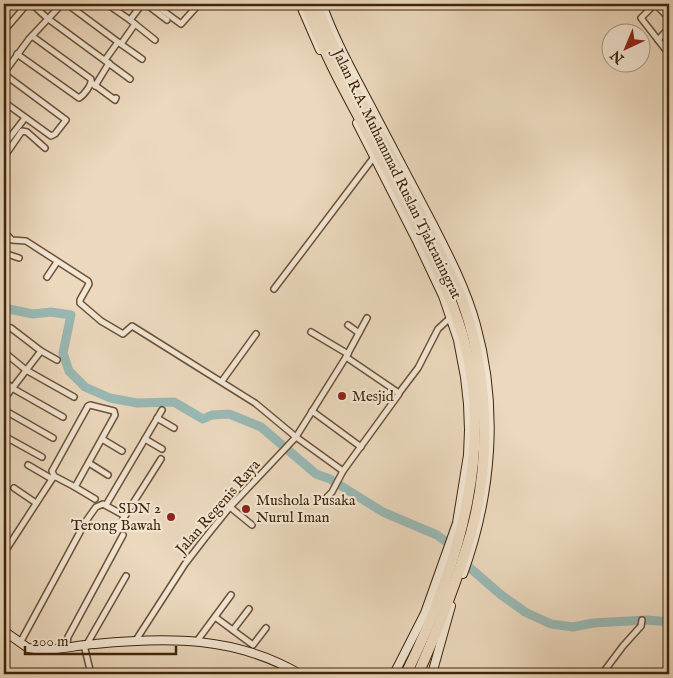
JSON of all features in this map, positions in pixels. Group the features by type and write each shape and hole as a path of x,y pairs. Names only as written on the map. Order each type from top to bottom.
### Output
{"highway":[{"name":"Jalan R.A. Muhammad Ruslan Tjakraningrat","path":"306,4 330,59 438,270 459,321 474,392 474,457 468,504 457,558 436,630 418,674"},
{"name":"Jalan R.A. Muhammad Ruslan Tjakraningrat","path":"316,4 342,63 460,295 479,368 485,428 474,533 457,558 406,674"}],"street":[{"path":"16,4 22,9"},
{"path":"4,31 27,4"},
{"path":"32,4 47,18 130,78"},
{"path":"4,104 52,136 66,120 4,74 17,54 47,18 62,4"},
{"path":"67,4 142,59"},
{"path":"108,4 155,40"},
{"path":"17,54 81,98 94,83 120,43 142,4"},
{"path":"146,4 167,20"},
{"path":"154,4 162,6 181,24 199,4"},
{"name":"Jalan R.A. Muhammad Ruslan Tjakraningrat","path":"300,4 321,54 432,272 451,317 458,340 465,377 469,430 464,484 457,523 457,558 447,617 432,674"},
{"name":"Jalan R.A. Muhammad Ruslan Tjakraningrat","path":"322,4 358,81 453,266 476,324 489,392 490,426 487,482 474,533"},
{"path":"669,18 656,4 642,17 642,21 669,54"},
{"path":"658,40 669,28"},
{"path":"32,36 94,83"},
{"path":"4,145 25,118"},
{"path":"4,158 22,131 27,132 45,148"},
{"path":"274,289 374,157"},
{"path":"4,232 12,240 24,240 88,282 89,285 80,303 101,320 122,334 130,326 133,326 191,364 222,381 255,403 296,437 343,471"},
{"path":"4,252 19,258"},
{"path":"46,277 57,262"},
{"path":"327,496 343,471 416,372 438,329 451,317"},
{"name":"Jalan Regenis Raya","path":"136,640 185,564 230,507 296,437 347,356 368,318"},
{"path":"348,325 359,333"},
{"path":"11,328 41,351 57,360"},
{"path":"311,332 400,393"},
{"path":"222,381 256,334"},
{"path":"4,399 41,351"},
{"path":"4,352 26,370 74,397"},
{"path":"4,381 12,388 63,417"},
{"path":"4,552 53,477 52,471 90,405 114,411 116,413 75,487"},
{"path":"4,410 53,438"},
{"path":"106,505 162,410"},
{"path":"312,411 361,447"},
{"path":"158,418 174,428"},
{"path":"4,436 42,457"},
{"path":"102,439 122,451"},
{"path":"145,439 162,449"},
{"path":"20,643 86,521 96,507 103,504 106,505 124,518 161,459"},
{"path":"88,463 108,475"},
{"path":"28,465 75,487 95,499"},
{"path":"14,488 36,503"},
{"path":"230,507 252,525"},
{"path":"66,648 68,637 123,535"},
{"name":"Jalan R.A. Muhammad Ruslan Tjakraningrat","path":"394,674 457,558"},
{"path":"90,674 86,645 126,576"},
{"path":"197,641 231,595"},
{"path":"233,630 248,609"},
{"path":"215,616 253,645 266,628"},
{"path":"602,674 641,626 642,620"},
{"path":"4,631 28,648 36,650 136,640 174,639 223,644 248,651 300,674"}],"waterway":[{"path":"4,308 33,314 51,312 71,315 63,353 69,371 85,387 110,398 137,403 174,402 203,419 212,415 229,414 261,427 316,474 330,479 383,512 437,535 455,550"},
{"path":"462,561 500,594 525,612 551,624 573,627 593,623 647,620 669,622"}],"place":[{"name":"Mesjid","path":"342,396"},
{"name":"Mushola Pusaka Nurul Iman","path":"246,509"},
{"name":"SDN 2 Terong Bawah","path":"171,517"}]}
